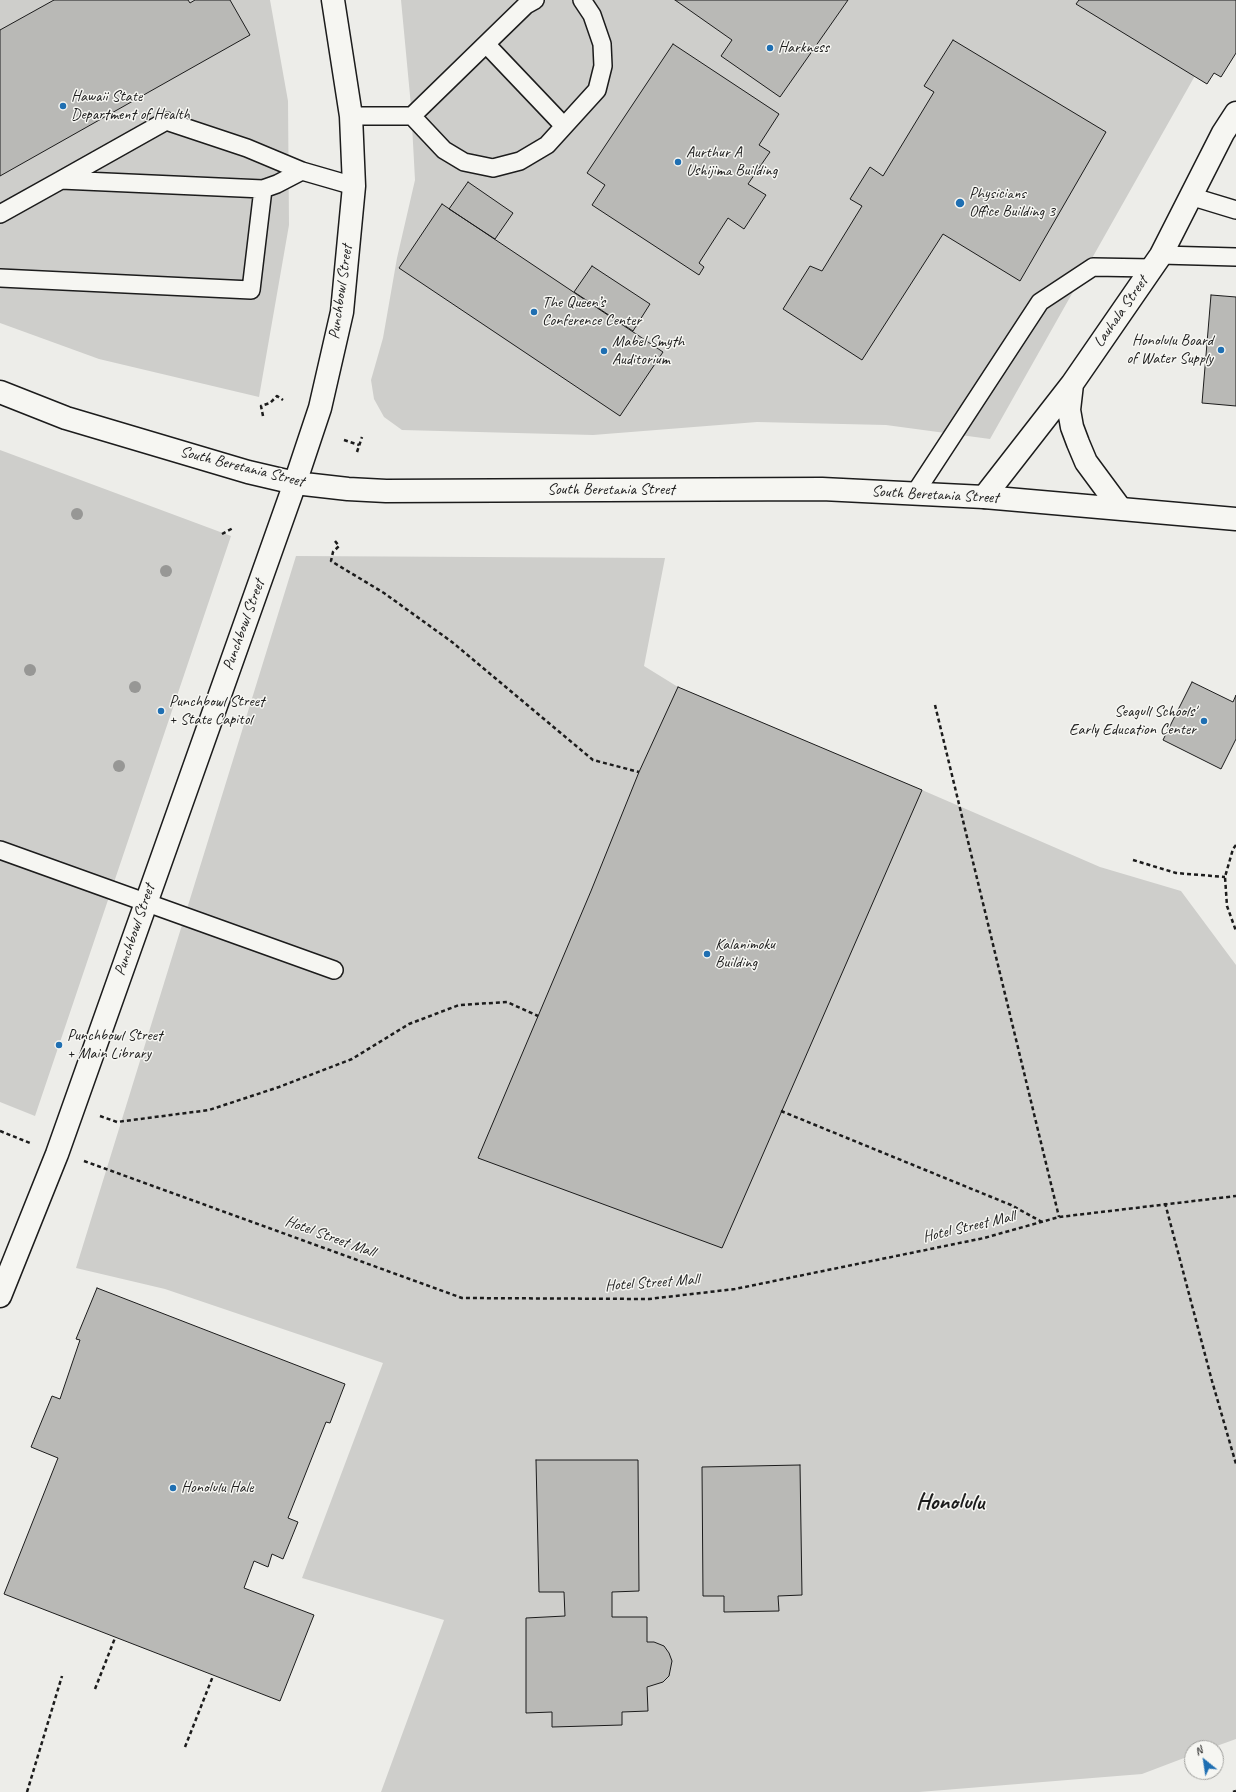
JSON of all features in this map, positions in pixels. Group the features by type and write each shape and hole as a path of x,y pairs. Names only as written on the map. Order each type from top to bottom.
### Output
{"main road":[{"name":"Punchbowl Street","path":"0,1296 54,1161 145,901 295,483 320,408 342,312 354,186 351,116 334,0"},
{"name":"Lauhala Street","path":"984,498 1072,384 1157,261 1222,133 1236,113"},
{"path":"1072,384 1069,410 1072,427 1078,443 1086,462 1120,508"},
{"name":"South Beretania Street","path":"0,392 66,418 248,472 295,483 386,491 822,489 915,493 1120,508 1236,519"}],"lane":[{"path":"351,116 412,116 526,6 535,0"},
{"path":"412,116 444,150 464,162 493,168 520,161 547,145 597,90 603,66 602,44 592,15 582,0"},
{"path":"486,44 564,126"},
{"path":"0,214 166,121 247,148 302,171 354,186"},
{"path":"61,180 263,188 277,184 302,171"},
{"path":"0,278 251,290 263,188"},
{"path":"1190,196 1236,210"},
{"path":"915,493 1040,302 1093,267 1157,261 1236,257"},
{"path":"0,850 334,970"}],"path":[{"path":"263,416 261,406 270,403 277,396 283,400"},
{"path":"356,452 362,438"},
{"path":"344,440 359,445"},
{"path":"222,534 234,528"},
{"path":"335,541 339,546 334,552 331,561 384,593 452,642 593,760 639,772"},
{"path":"935,705 964,831 1059,1217"},
{"path":"1236,845 1233,849 1226,877 1227,906 1236,930"},
{"path":"1132,860 1176,873 1226,877"},
{"path":"74,1105 117,1122 209,1110 279,1087 352,1059 409,1024 459,1004 507,1002 538,1016"},
{"path":"781,1111 1011,1206 1042,1222"},
{"path":"0,1131 6,1133"},
{"name":"Hotel Street Mall","path":"85,1161 462,1298 649,1299 735,1289 984,1238 1059,1217 1165,1203 1236,1196"},
{"path":"1165,1203 1212,1381 1236,1464"},
{"path":"95,1689 115,1638"},
{"path":"26,1792 62,1676"},
{"path":"185,1747 213,1676"}],"shaded area":[{"path":"0,0 270,0 288,101 289,225 259,397 99,359 0,323"},
{"path":"401,0 1236,0 1236,3 990,439 886,425 757,422 593,435 402,430 384,417 374,399 371,380 383,338 397,258 415,180 411,106"},
{"path":"0,450 231,536 35,1116 0,1102"},
{"path":"296,556 665,558 644,666 678,687 1100,867 1181,891 1236,965 1236,1739 1224,1743 1224,1740 1184,1740 1184,1758 1142,1774 919,1792 381,1792 444,1620 302,1578 383,1363 165,1289 76,1268"}],"building":[{"name":"Hawaii State Department of Health","path":"54,0 188,0 190,3 195,0 230,0 250,35 0,176 0,30"},
{"name":"Harkness","path":"675,0 848,0 780,97 721,56 732,40"},
{"path":"1079,0 1236,0 1236,53 1221,77 1214,73 1207,84 1076,4"},
{"name":"Physicians Office Building 3","path":"953,40 1106,132 1020,281 943,234 862,360 783,309 810,266 822,271 862,206 850,199 870,167 883,176 934,92 924,86"},
{"name":"Aurthur A Ushijima Building","path":"673,44 779,114 759,145 770,152 748,184 766,195 744,229 728,218 699,263 704,267 699,275 592,205 605,185 587,173"},
{"path":"468,182 513,213 495,239 449,209"},
{"name":"The Queen’s Conference Center","path":"442,204 663,352 620,416 399,268"},
{"path":"592,266 650,304 633,331 574,292"},
{"name":"Honolulu Board of Water Supply","path":"1211,295 1236,297 1236,406 1202,403"},
{"name":"Seagull Schools' Early Education Center","path":"1192,682 1233,702 1236,695 1236,739 1221,769 1163,740"},
{"name":"Kalanimoku Building","path":"678,687 922,790 722,1248 478,1158 591,891 639,772"},
{"name":"Honolulu Hale","path":"97,1288 345,1384 330,1423 326,1422 288,1518 298,1522 283,1559 272,1554 268,1567 254,1561 244,1588 314,1615 280,1701 4,1594 58,1458 31,1447 52,1396 60,1399 80,1340 76,1339"},
{"path":"536,1460 638,1460 639,1591 612,1592 612,1617 647,1617 647,1642 654,1642 664,1646 672,1661 669,1676 663,1682 647,1687 648,1711 622,1712 622,1725 552,1727 552,1712 526,1713 526,1618 565,1616 564,1592 539,1592"},
{"path":"800,1465 802,1595 778,1596 779,1611 724,1612 724,1596 703,1596 702,1467"}],"place":[{"name":"Harkness","path":"770,48"},
{"name":"Hawaii State Department of Health","path":"63,106"},
{"name":"Aurthur A Ushijima Building","path":"678,162"},
{"name":"Physicians Office Building 3","path":"960,203"},
{"name":"The Queen’s Conference Center","path":"534,312"},
{"name":"Honolulu Board of Water Supply","path":"1221,350"},
{"name":"Mabel Smyth Auditorium","path":"604,351"},
{"name":"Punchbowl Street + State Capitol","path":"161,711"},
{"name":"Seagull Schools' Early Education Center","path":"1204,721"},
{"name":"Kalanimoku Building","path":"707,954"},
{"name":"Punchbowl Street + Main Library","path":"59,1045"},
{"name":"Honolulu Hale","path":"173,1488"}],"district":[{"name":"Honolulu","path":"950,1503"}]}
